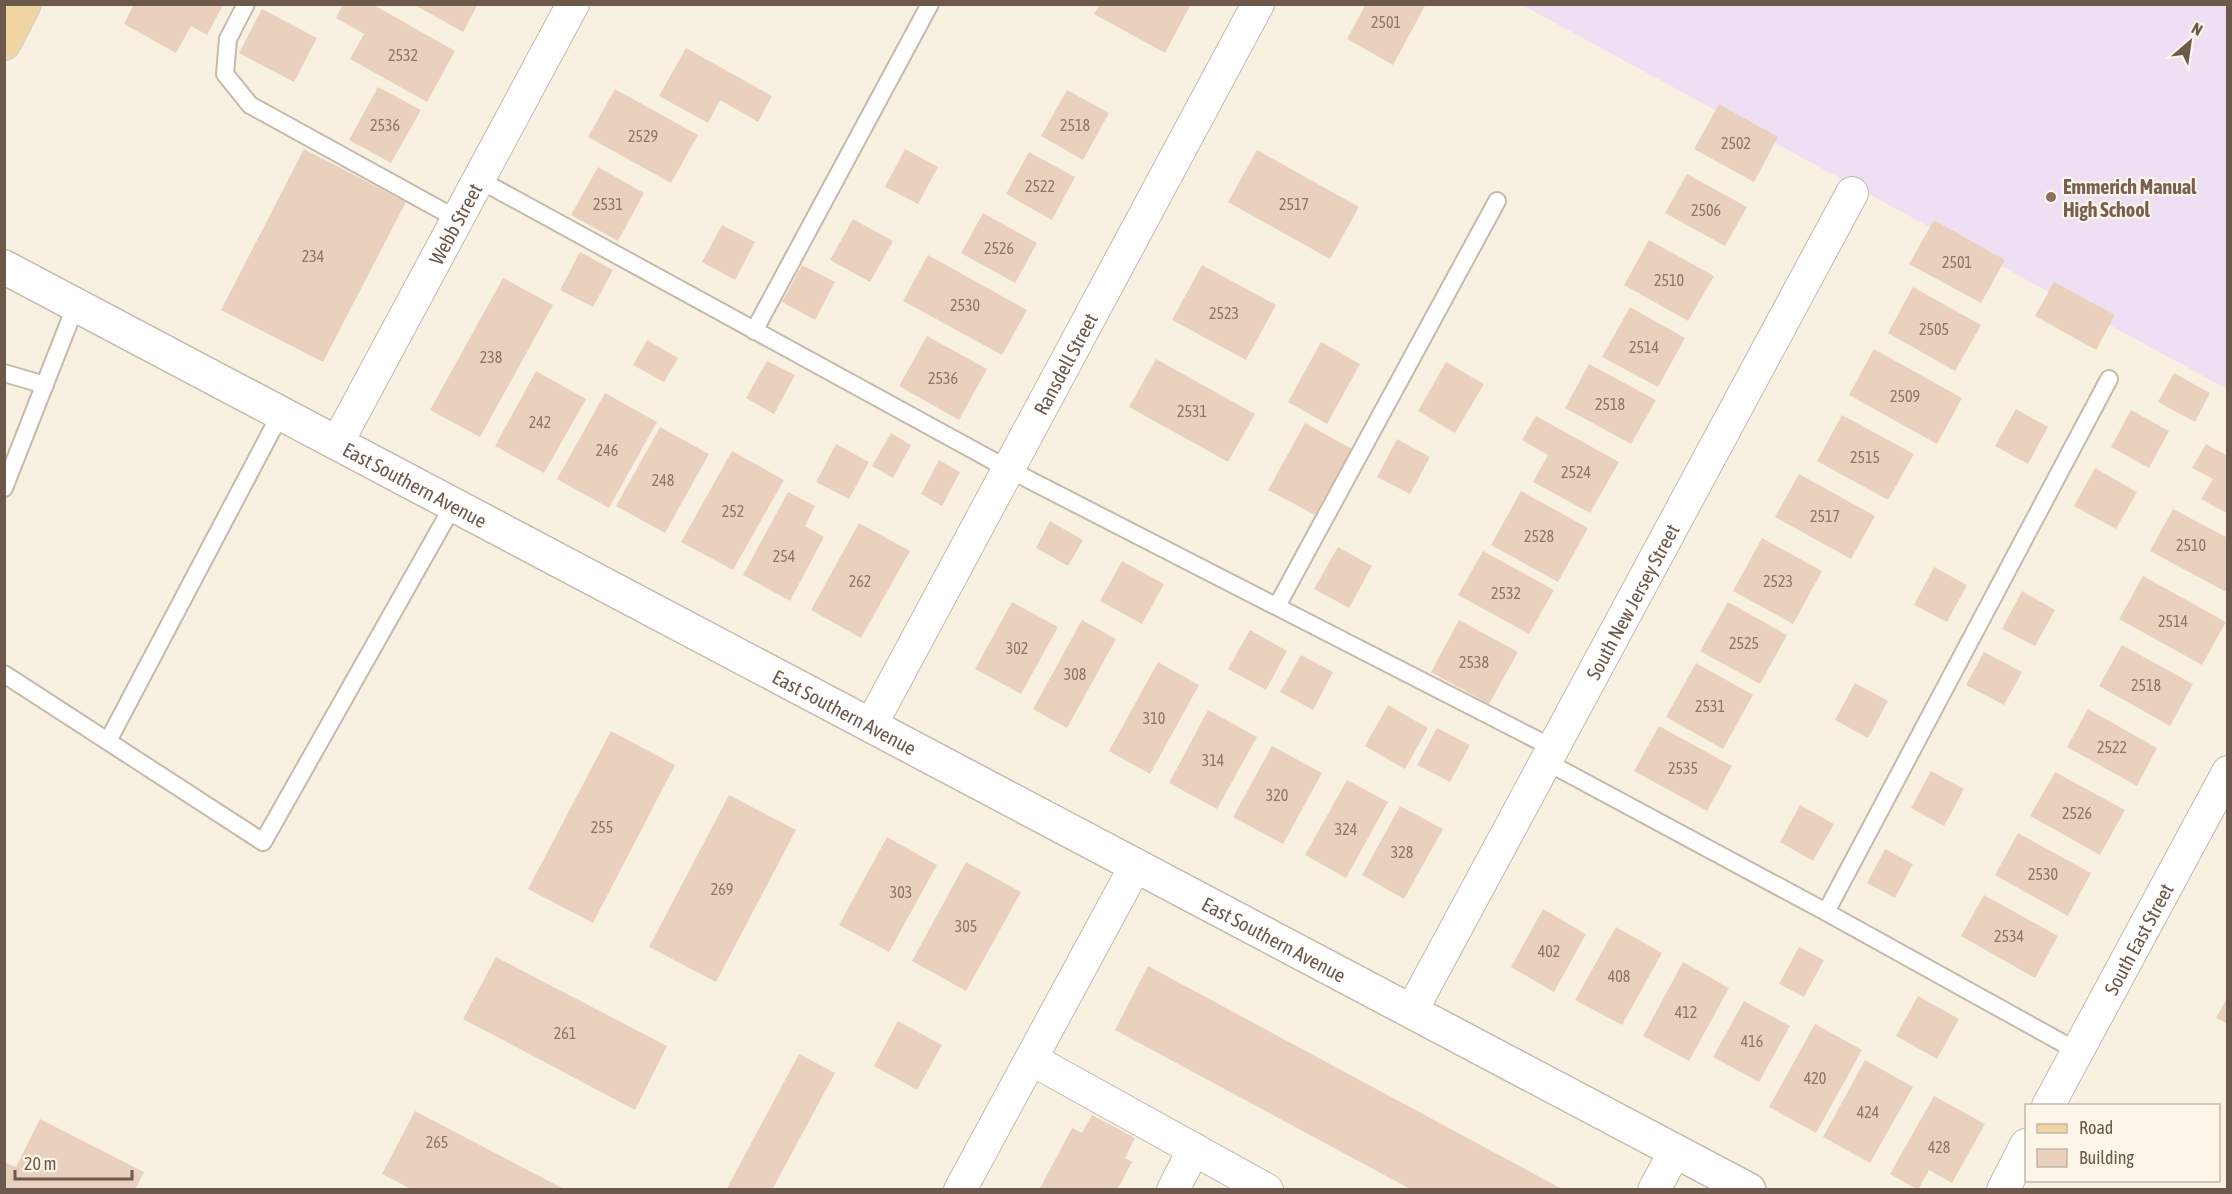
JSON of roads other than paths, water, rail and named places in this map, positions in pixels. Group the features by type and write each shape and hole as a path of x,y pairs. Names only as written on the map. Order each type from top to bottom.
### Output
{"main road":[{"path":"4,43 24,4"}],"street":[{"name":"Webb Street","path":"337,443 573,4"},
{"name":"Ransdell Street","path":"871,724 1258,4"},
{"name":"South New Jersey Street","path":"1412,1010 1852,193"},
{"name":"East Southern Avenue","path":"4,267 1749,1190"},
{"name":"South East Street","path":"2049,1104 2228,772"},
{"path":"960,1190 1136,865"},
{"path":"1031,1059 1267,1190"},
{"path":"2003,1190 2025,1147"},
{"path":"1173,1190 1194,1149"},
{"path":"1654,1190 1675,1150"}],"lane":[{"path":"246,4 228,39 225,75 249,105 457,219"},
{"path":"754,331 930,4"},
{"path":"478,179 1008,469 1277,606 1549,754 1826,912 2077,1051"},
{"path":"1277,606 1497,201"},
{"path":"4,488 76,305"},
{"path":"4,373 45,385"},
{"path":"1826,912 2109,379"},
{"path":"108,741 281,413"},
{"path":"4,674 263,842 454,504"}],"place":[{"name":"Emmerich Manual High School","path":"2051,197"}]}
